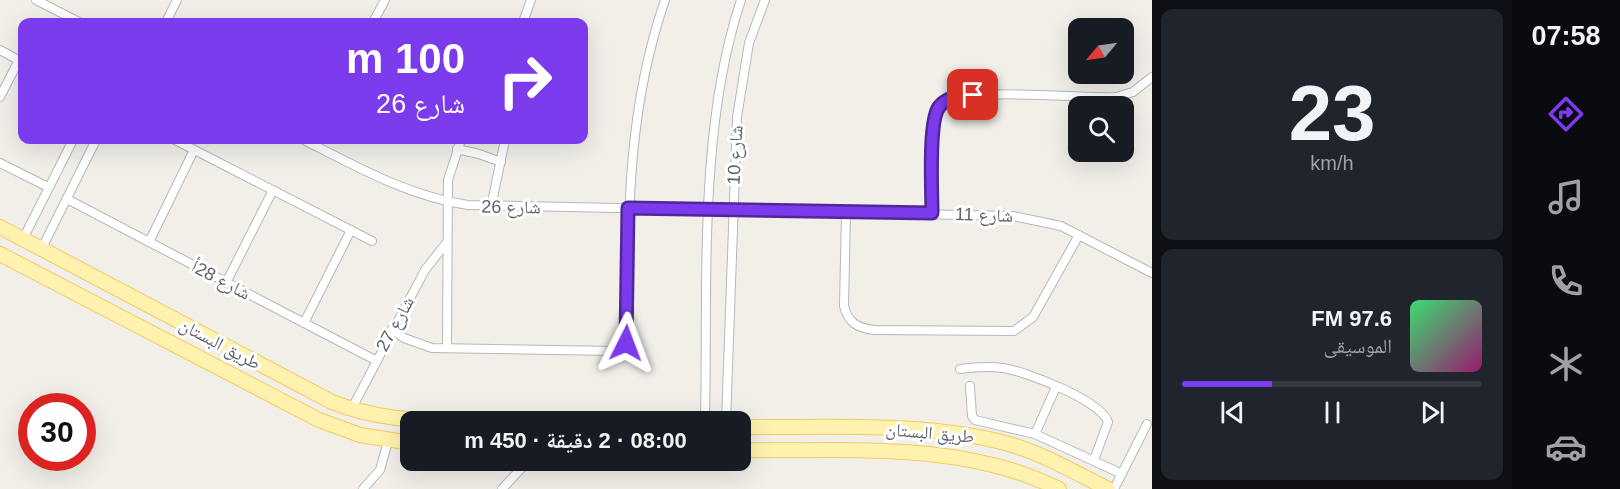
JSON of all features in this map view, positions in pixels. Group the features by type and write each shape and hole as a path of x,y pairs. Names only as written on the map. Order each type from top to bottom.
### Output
{"main road":[{"name":"طريق البستان","path":"0,227 315,394 351,410 400,419"},
{"name":"طريق البستان","path":"0,254 318,420 360,435 400,442"},
{"name":"طريق البستان","path":"751,427 883,429 968,435 1013,445 1108,489"},
{"name":"طريق البستان","path":"751,450 894,452 958,457 1009,468 1059,489"}],"street":[{"path":"36,0 71,18"},
{"path":"168,18 177,0"},
{"path":"375,18 385,0"},
{"path":"524,18 531,0"},
{"path":"392,329 418,345 447,348 615,351 623,347 628,338 628,208 634,124 640,89 665,0"},
{"name":"شارع 10","path":"705,411 709,210 720,83 729,39 741,0"},
{"name":"شارع 10","path":"726,411 732,211 742,75 751,35 765,0"},
{"path":"0,50 18,59"},
{"path":"0,97 18,66"},
{"path":"932,213 934,123 937,111 944,102 973,95 1116,97 1133,92 1152,77"},
{"path":"23,239 71,144"},
{"path":"42,248 94,144"},
{"path":"183,144 372,241"},
{"name":"شارع 26","path":"315,144 402,188 448,202 491,207 732,211"},
{"path":"447,348 448,202 450,170 459,144"},
{"path":"491,207 504,144"},
{"path":"457,149 501,162"},
{"path":"149,242 194,150"},
{"path":"0,163 48,188"},
{"path":"226,283 273,190"},
{"name":"شارع 28أ","path":"67,199 375,360"},
{"name":"شارع 11","path":"732,211 1013,216 1053,223 1152,273"},
{"path":"846,213 844,306 847,316 855,324 874,330 1014,331 1032,317 1079,235"},
{"path":"304,323 351,230"},
{"name":"شارع 27","path":"351,410 375,360 425,270 447,242"},
{"path":"960,369 1000,367 1038,378 1099,409 1106,416 1107,429 1094,460"},
{"path":"970,386 972,415 975,420 1035,434 1122,474"},
{"path":"1035,434 1056,387"},
{"path":"1114,489 1147,424"},
{"path":"363,489 380,470 388,441"},
{"path":"502,489 519,471"}],"route":[{"path":"626,343 628,338 628,208 932,213 933,129 937,111 939,106 949,99 973,95"}]}
